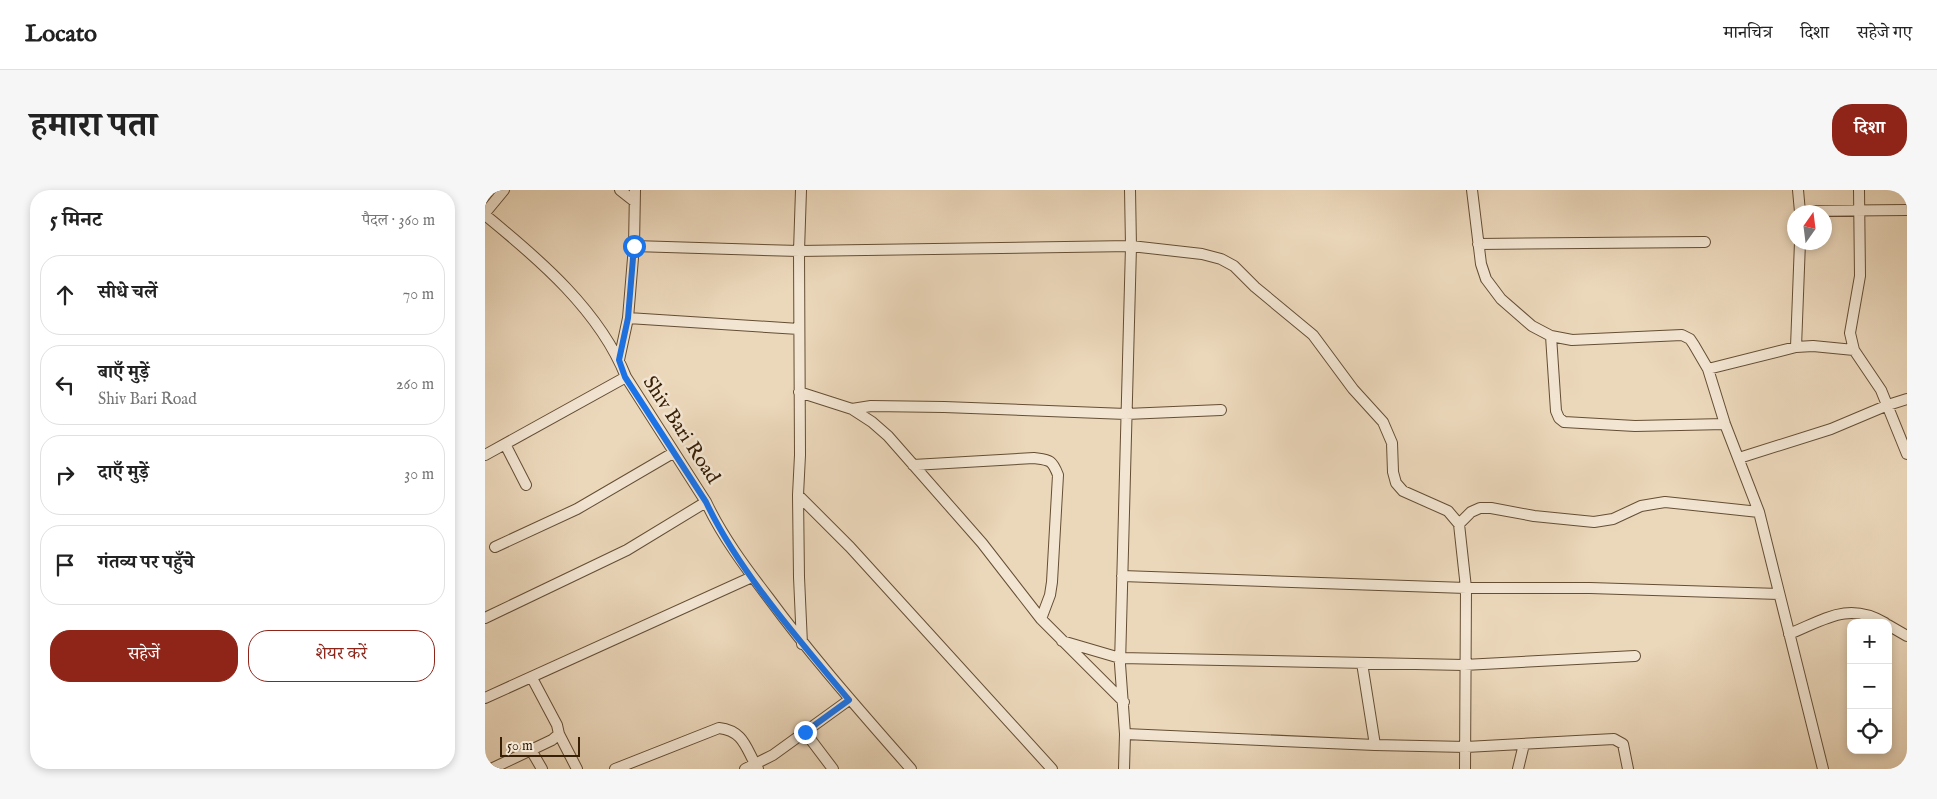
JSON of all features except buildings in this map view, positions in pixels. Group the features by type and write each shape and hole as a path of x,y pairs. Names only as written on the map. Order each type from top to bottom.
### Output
{"street":[{"path":"485,214 504,190"},
{"path":"620,190 634,201"},
{"path":"619,360 628,318 634,246 635,190"},
{"path":"801,190 799,251 800,456 798,495 802,644"},
{"path":"1124,769 1125,734 1120,658 1131,246 1130,190"},
{"path":"1472,190 1481,264 1486,279 1501,299 1533,326 1551,336 1572,340 1682,335 1690,339 1694,345 1708,369 1725,424 1759,512 1823,769"},
{"path":"1798,190 1799,205"},
{"path":"1859,190 1860,276 1850,333 1854,350 1881,390 1907,454"},
{"path":"1832,211 1907,210"},
{"name":"Shiv Bari Road","path":"485,214 521,244 593,318 619,360 625,377 706,502 716,523 753,577 802,644 911,769"},
{"path":"1478,244 1705,242"},
{"path":"634,246 799,251 1131,246 1202,254 1221,259 1234,266 1255,288 1313,335 1353,388 1383,422 1392,443 1393,472 1396,483 1403,491 1449,511 1459,524 1466,588 1464,665 1465,769"},
{"path":"1796,347 1800,250"},
{"path":"628,318 799,329"},
{"path":"1551,336 1556,411 1559,418 1564,422 1635,426 1725,424"},
{"path":"1708,369 1796,347 1813,346 1854,350"},
{"path":"485,455 625,377"},
{"path":"799,392 852,409 872,422 888,436 982,544 1041,619 1123,702"},
{"path":"1739,458 1831,429 1907,399"},
{"path":"852,409 871,406 944,407 1127,414 1221,410"},
{"path":"505,444 526,485"},
{"path":"495,547 577,510 673,453"},
{"path":"913,465 1034,458 1048,459 1055,465 1058,475 1052,582 1050,595 1041,619"},
{"path":"798,495 850,547 1052,769"},
{"path":"485,618 627,550 706,502"},
{"path":"1459,524 1471,512 1481,508 1594,522 1613,519 1641,506 1665,502 1759,512"},
{"path":"1122,576 1466,588 1590,588 1779,594"},
{"path":"485,698 753,577"},
{"path":"1789,634 1847,612 1860,612 1879,619"},
{"path":"1892,627 1907,636"},
{"path":"1061,641 1120,658 1464,665 1635,656"},
{"path":"1362,663 1375,745"},
{"path":"532,678 557,725 559,734 577,769"},
{"path":"745,769 757,767 849,700"},
{"path":"615,769 719,728 730,730 740,736 757,767"},
{"path":"805,732 833,769"},
{"path":"491,769 552,740 559,734"},
{"path":"1125,734 1465,747 1619,740 1625,749 1628,769"},
{"path":"1518,769 1524,744"},
{"path":"531,750 542,769"}],"route":[{"path":"634,246 628,318 619,360 625,377 706,502 716,523 753,577 802,644 849,700 805,732"}]}
